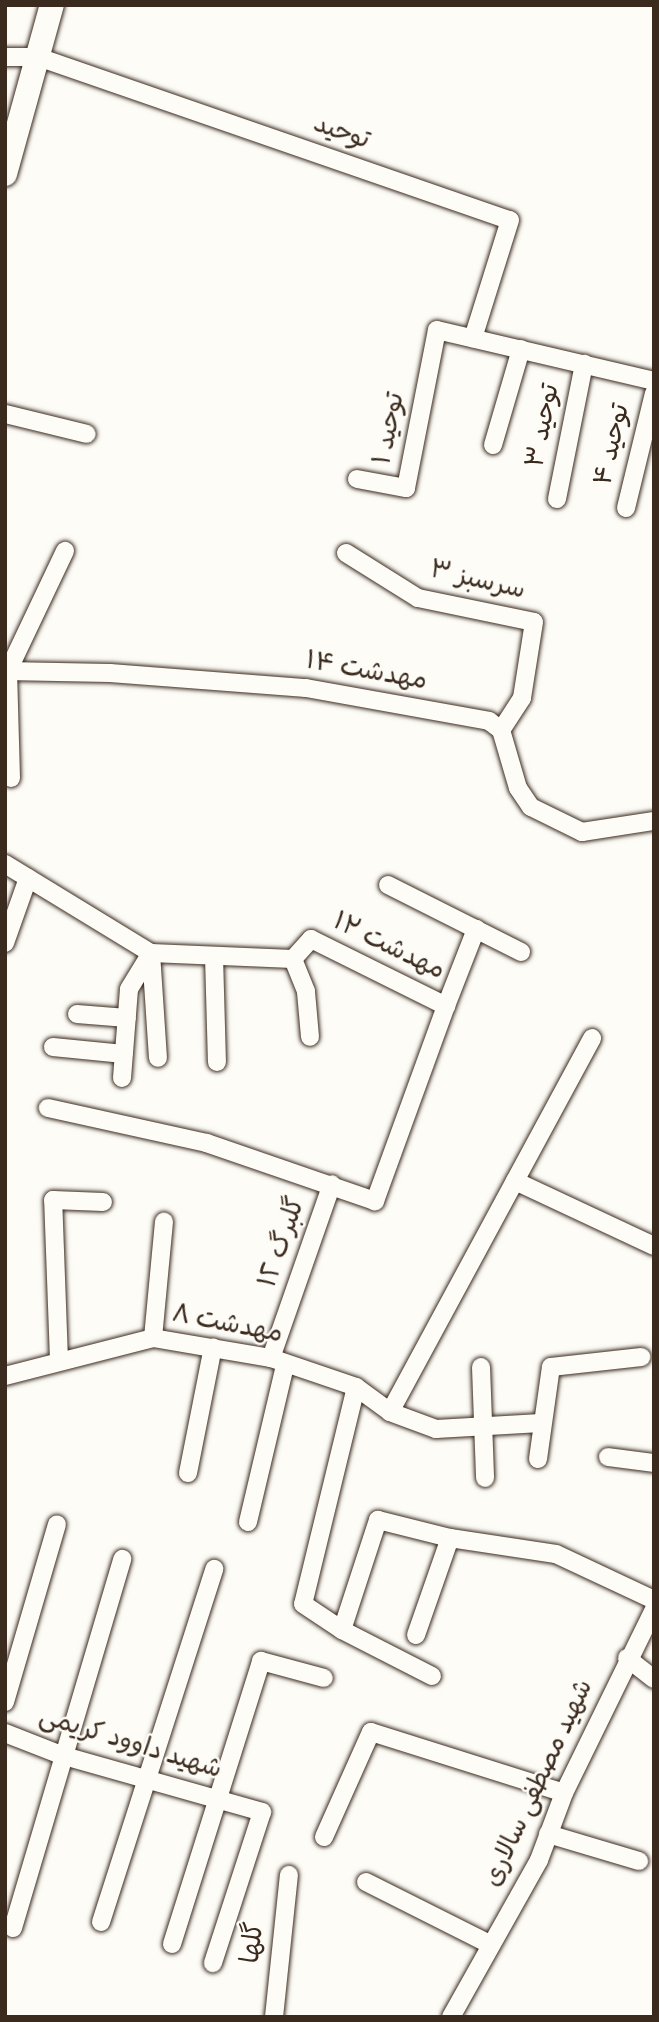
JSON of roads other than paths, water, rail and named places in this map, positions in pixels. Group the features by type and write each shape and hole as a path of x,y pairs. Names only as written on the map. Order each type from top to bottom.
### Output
{"street":[{"path":"5,174 52,5"},
{"path":"5,57 38,57"},
{"name":"توحید","path":"38,57 510,220 473,338"},
{"name":"توحید ۱","path":"357,479 406,488 436,330 473,338"},
{"path":"473,338 654,381"},
{"path":"494,445 521,349"},
{"name":"توحید ۳","path":"557,499 584,364"},
{"name":"توحید ۴","path":"626,508 654,393"},
{"path":"5,414 87,434"},
{"path":"12,778 6,671 65,551"},
{"name":"سرسبز ۳","path":"346,553 418,598 534,622 522,698 501,730"},
{"name":"مهدشت ۱۴","path":"6,671 110,673 306,688 489,721 501,730"},
{"path":"501,730 518,788 531,807 582,832 654,821"},
{"path":"5,864 152,953 293,959 306,992 310,1037"},
{"path":"5,943 28,878"},
{"path":"388,885 521,951"},
{"path":"446,1006 476,929"},
{"name":"مهدشت ۱۲","path":"293,959 312,939 446,1006 375,1202 332,1184"},
{"path":"122,1078 129,989 152,953"},
{"path":"152,953 158,1058"},
{"path":"214,956 217,1062"},
{"path":"78,1014 127,1018"},
{"path":"390,1412 592,1038"},
{"path":"53,1047 124,1054"},
{"path":"48,1108 207,1143 332,1184"},
{"path":"515,1181 654,1246"},
{"name":"گلبرگ ١٢","path":"247,1522 278,1361 332,1184"},
{"path":"59,1360 53,1200 103,1202"},
{"path":"153,1338 164,1222"},
{"name":"مهدشت ۸","path":"5,1377 59,1360 153,1338 278,1361 356,1387 390,1412 436,1429 541,1423"},
{"path":"188,1473 213,1347"},
{"path":"538,1459 551,1367 641,1357"},
{"path":"481,1367 480,1426 485,1478"},
{"path":"356,1387 303,1604 342,1630 432,1676"},
{"path":"608,1457 654,1463"},
{"path":"342,1630 378,1520 450,1538 556,1554 654,1600"},
{"name":"شهید داوود کریمی","path":"5,1702 57,1524"},
{"path":"416,1635 450,1538"},
{"path":"13,1928 61,1755 122,1559"},
{"path":"101,1922 214,1569"},
{"name":"شهید مصطفی سالاری","path":"452,2017 539,1860 564,1793 627,1658 648,1627 654,1609"},
{"path":"627,1658 654,1679"},
{"path":"172,1944 261,1661 324,1678"},
{"path":"324,1837 371,1732 564,1793"},
{"name":"شهید داوود کریمی","path":"5,1733 61,1755 262,1812 213,1963"},
{"path":"548,1833 639,1861"},
{"name":"گلها","path":"274,2017 289,1875"},
{"path":"366,1882 491,1945"}]}
